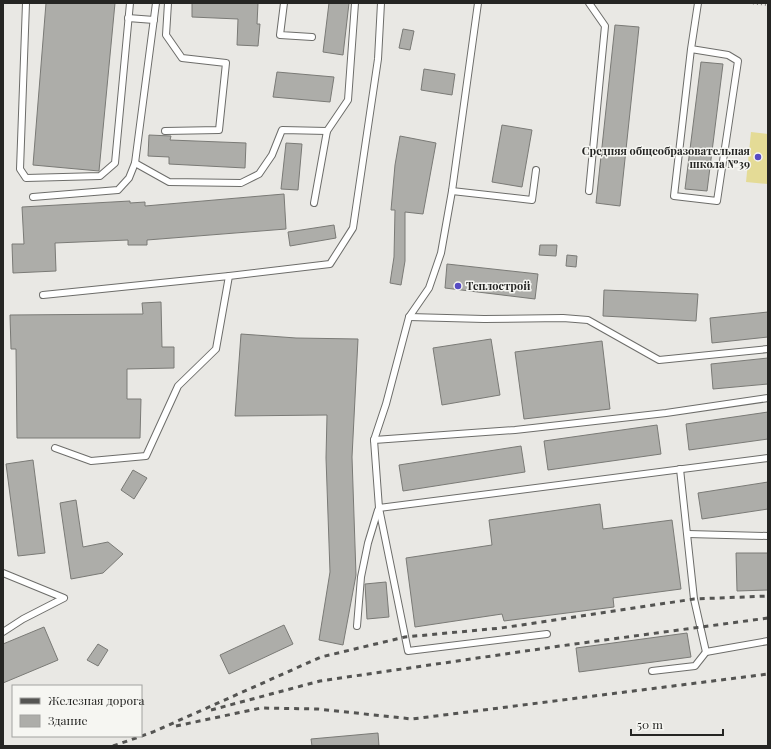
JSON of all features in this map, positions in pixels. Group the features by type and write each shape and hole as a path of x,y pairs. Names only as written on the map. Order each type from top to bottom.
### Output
{"lane":[{"path":"26,3 20,169 26,178 100,176 115,163 130,3"},
{"path":"33,197 118,190 129,178 135,163 156,3"},
{"path":"165,131 219,130 226,63 182,58 166,35 168,3"},
{"path":"284,3 280,35 312,37"},
{"path":"314,203 327,131 348,100 355,3"},
{"path":"43,295 330,264 353,228 378,59 381,3"},
{"path":"478,3 452,191 441,253 429,288 409,317 386,404 374,440 379,508 408,651 547,634"},
{"path":"589,3 605,26 589,191"},
{"path":"691,49 728,55 738,61 717,201 674,196 691,49 698,3"},
{"path":"128,18 154,20"},
{"path":"135,163 169,182 241,182 259,174 272,156 282,130 327,131"},
{"path":"452,191 532,200 536,170"},
{"path":"55,448 91,461 146,456 178,386 216,349 229,276"},
{"path":"409,317 484,319 563,318 588,320 659,360 768,349"},
{"path":"374,440 515,430 666,414 768,398"},
{"path":"379,508 768,458"},
{"path":"680,469 694,599 706,652"},
{"path":"357,626 361,577 368,543 379,508"},
{"path":"688,534 768,536"},
{"path":"3,573 64,598 23,619 3,632"},
{"path":"652,671 695,666 706,652 768,640"}],"path":[{"path":"749,3 768,6"}],"shaded area":[{"path":"751,132 768,134 768,184 746,182"}],"building":[{"path":"46,3 115,3 99,171 33,165"},
{"path":"192,3 258,3 257,24 260,24 258,46 237,45 238,19 192,17"},
{"path":"329,3 349,3 343,55 323,52"},
{"path":"615,25 639,27 620,206 596,203"},
{"path":"403,29 414,31 410,50 399,48"},
{"path":"701,62 723,64 707,191 685,189"},
{"path":"424,69 455,74 452,95 421,90"},
{"path":"277,72 334,77 330,102 273,97"},
{"path":"502,125 532,130 522,187 492,182"},
{"path":"149,135 171,136 170,140 246,143 245,168 169,164 169,157 148,156"},
{"path":"400,136 436,143 423,214 405,212 405,261 401,285 390,283 394,257 395,210 391,210 395,165"},
{"path":"286,143 302,144 298,190 281,189"},
{"path":"284,194 286,229 147,240 147,245 128,245 128,240 55,243 56,271 13,273 12,244 24,244 22,207 130,201 130,203 145,202 145,206"},
{"path":"334,225 336,238 290,246 288,232"},
{"path":"540,245 557,245 556,256 539,255"},
{"path":"567,255 577,256 576,267 566,266"},
{"path":"447,264 538,274 535,299 445,288"},
{"path":"604,290 698,294 696,321 603,316"},
{"path":"161,302 162,347 174,347 174,368 127,369 127,399 141,399 140,438 17,438 16,349 11,349 10,315 143,314 142,303"},
{"path":"768,312 768,337 712,343 710,318"},
{"path":"241,334 296,338 358,339 352,457 356,575 343,645 319,640 330,572 326,458 327,415 235,416"},
{"path":"491,339 500,395 442,405 433,348"},
{"path":"602,341 610,409 524,419 515,352"},
{"path":"768,358 768,384 713,389 711,364"},
{"path":"768,412 768,439 689,450 686,424"},
{"path":"657,425 661,454 548,470 544,441"},
{"path":"521,446 525,472 403,491 399,465"},
{"path":"33,460 45,553 18,556 6,464"},
{"path":"133,470 147,478 134,499 121,490"},
{"path":"768,482 768,509 702,519 698,493"},
{"path":"76,500 83,547 108,542 123,554 103,573 71,579 60,503"},
{"path":"600,504 603,529 672,520 681,589 613,598 614,607 504,621 502,614 415,627 406,558 492,545 489,520"},
{"path":"736,553 768,553 768,590 737,591"},
{"path":"386,582 389,617 367,619 365,584"},
{"path":"284,625 293,644 229,674 220,655"},
{"path":"44,627 58,660 3,683 3,644"},
{"path":"687,633 691,657 579,672 576,648"},
{"path":"98,644 108,650 98,666 87,660"},
{"path":"378,733 379,746 312,746 311,739"}],"railway":[{"path":"142,736 321,657 405,637 501,628 694,599 768,596"},
{"path":"211,710 320,681 560,646 768,618"},
{"path":"176,726 261,708 318,709 412,719 768,674"},
{"path":"113,746 139,737"}],"place":[{"name":"Средняя общеобразовательная школа №39","path":"758,157"},
{"name":"Теплострой","path":"458,286"}]}
